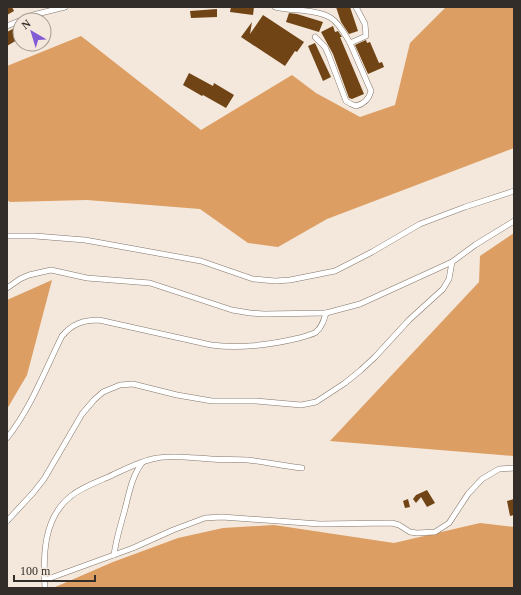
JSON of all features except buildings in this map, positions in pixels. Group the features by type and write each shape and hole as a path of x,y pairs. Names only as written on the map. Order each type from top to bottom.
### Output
{"street":[{"path":"7,26 32,15 65,7"},
{"path":"275,7 307,11 329,17 341,28 350,43 370,91 369,97 366,101 356,106 346,100 330,56 325,47 315,37"},
{"path":"350,43 366,36 365,24 356,7"},
{"path":"7,236 35,236 85,240 201,261 253,279 275,282 335,271 372,252 420,224 514,191"},
{"path":"7,288 28,275 51,270 88,278 150,283 232,310 250,313 326,313 360,304 452,262 475,245 514,221"},
{"path":"7,521 33,494 44,479 82,414 103,392 120,385 134,384 177,395 212,401 256,401 301,405 316,402 345,383 361,370 409,320 443,289 449,279 452,262"},
{"path":"7,438 18,423 41,381 62,336 67,329 74,324 91,320 99,320 211,345 241,347 287,341 315,333 323,323 326,313"},
{"path":"45,588 44,569 49,527 53,518 65,502 78,491 143,461 157,458 190,457 247,460 302,468"},
{"path":"114,555 117,535 132,480 143,461"},
{"path":"45,580 133,548 198,520 213,517 320,524 392,523 400,525 410,532 435,532 449,523 468,494 482,479 500,470 514,468"}],"shaded area":[{"path":"446,7 514,7 514,148 327,219 278,247 248,243 200,209 87,200 10,202 7,200 7,66 42,52 52,52 52,48 81,36 201,130 292,75 316,93 360,117 395,105 410,43"},
{"path":"514,233 514,456 330,441 479,282 480,256"},
{"path":"52,280 27,375 7,409 7,300"},
{"path":"480,523 514,527 514,588 53,588 113,562 178,538 223,528 274,525 394,543"}]}
